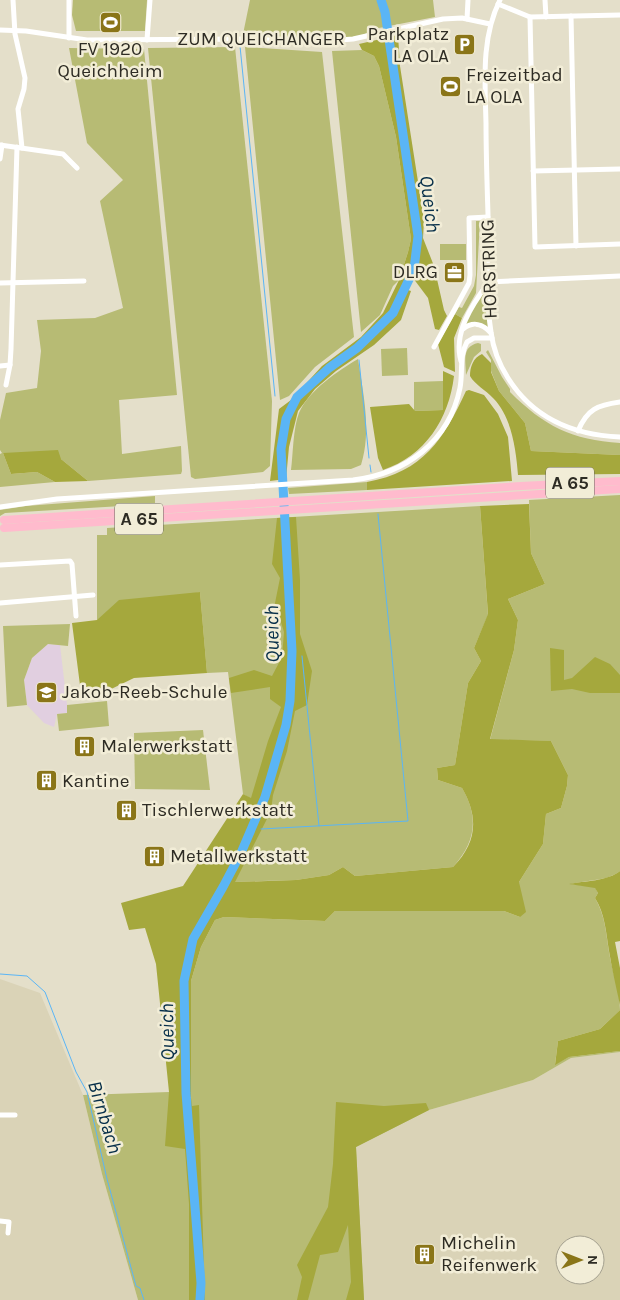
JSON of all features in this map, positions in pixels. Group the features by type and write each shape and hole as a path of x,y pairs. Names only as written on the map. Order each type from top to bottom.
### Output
{"highway":[{"name":"A 65","path":"293,505 620,481"},
{"name":"A 65","path":"4,524 274,506 620,489"}],"street":[{"path":"6,385 10,365 12,333 19,148 18,109 25,86 15,30 13,0"},
{"path":"69,0 69,38"},
{"path":"147,40 150,0"},
{"path":"467,19 468,0"},
{"path":"545,0 546,17"},
{"path":"499,2 530,17 620,15"},
{"name":"HORSTRING","path":"499,2 490,24 486,46 485,86 488,282 492,335 504,370 522,397 548,418 578,431 599,436 620,437"},
{"path":"571,16 576,246"},
{"path":"530,17 535,247 620,244"},
{"name":"ZUM QUEICHANGER","path":"0,30 39,32 88,40 242,39 328,41 348,40 443,20 467,19 490,24"},
{"path":"0,160 1,145 63,154 77,168"},
{"path":"534,170 620,169"},
{"path":"434,347 469,283 469,218 488,217"},
{"path":"463,330 466,319 488,282 620,276"},
{"path":"0,283 84,281"},
{"path":"462,364 458,346 459,336 463,330 469,325 477,324 484,326 492,335"},
{"path":"0,507 52,500 365,478 387,472 419,455 445,426 456,403 461,386 464,348 468,341 492,335"},
{"path":"0,366 10,365"},
{"path":"578,431 583,420 595,408 620,402"},
{"path":"0,565 70,561 72,564 76,616"},
{"path":"0,603 93,595"},
{"path":"0,1115 14,1115"},
{"path":"0,1221 9,1222 8,1233"}],"shaded area":[{"path":"398,35 400,66 424,220 423,238 434,266 447,316 439,330 435,329 428,298 413,278 411,278 405,289 411,291 401,320 374,345 336,371 315,389 298,411 289,447 286,479 270,481 279,409 291,400 322,366 361,337 383,313 399,280 408,252 411,239 396,137 379,66 374,56 362,50 359,44"},
{"path":"455,314 462,318 454,338 455,372 444,367 438,344"},
{"path":"482,354 491,363 491,372 499,391 525,423 531,451 620,455 620,474 518,475 512,434 505,415 493,398 470,376 473,363"},
{"path":"443,371 454,376 447,407 440,421 423,445 398,464 383,470 378,458 370,407 409,404 415,411 443,410"},
{"path":"469,390 484,395 498,414 508,437 512,481 367,490 367,482 403,470 429,451 440,438 466,391"},
{"path":"58,450 61,459 88,481 55,482 37,472 11,474 3,453"},
{"path":"529,504 531,553 545,584 508,599 518,620 514,650 490,739 551,741 568,775 561,808 546,814 543,844 519,882 526,912 520,917 504,911 335,911 325,921 224,917 215,920 201,947 191,981 191,1097 189,1097 191,1098 192,1106 199,1105 205,1300 189,1300 189,1204 185,1149 165,1146 169,1092 156,964 145,928 129,930 121,903 183,886 243,794 251,798 268,741 281,707 270,699 270,687 231,693 229,678 254,670 272,676 282,657 284,632 275,603 280,578 272,564 277,518 296,517 300,580 300,634 312,671 307,705 295,711 287,751 273,795 271,811 235,882 296,880 329,875 343,867 355,876 453,867 461,858 471,839 473,819 471,809 462,788 438,780 437,768 455,765 468,683 481,661 474,648 488,614 480,506"},
{"path":"200,592 207,673 134,678 105,692 81,693 72,623 97,620 119,600"},
{"name":"Jakob-Reeb-Schule","path":"48,644 60,645 68,713 57,714 54,727 44,723 27,705 24,680 32,658"},
{"path":"550,648 564,650 564,680 572,678 595,657 610,664 620,675 620,693 590,693 572,689 551,691"},
{"path":"620,871 620,941 615,942 620,968 620,1005 605,923 595,898 598,893 595,888 569,884 603,879"},
{"path":"0,979 40,993 83,1095 102,1174 138,1300 0,1300"},
{"path":"620,1010 620,1051 569,1057 555,1065 558,1041 600,1029"},
{"path":"620,1052 620,1300 364,1300 356,1147 429,1110 533,1080 571,1058"},
{"path":"336,1102 384,1106 426,1103 429,1110 356,1147 364,1300 346,1300 351,1282 348,1225 338,1252 320,1255 308,1300 297,1300 302,1277 297,1265 328,1207 333,1164"}],"green space":[{"name":"FV 1920 Queichheim","path":"73,0 147,0 145,31 76,31 72,15"},
{"path":"250,0 433,0 435,17 379,28 353,39 242,39"},
{"path":"235,47 272,401 270,466 263,472 195,479 191,477 148,48"},
{"path":"245,47 322,52 354,337 315,367 289,396 280,400"},
{"path":"69,48 144,49 177,395 119,400 122,454 181,446 182,471 181,474 88,481 61,459 3,453 11,474 37,472 55,482 0,487 0,454 2,453 0,450 0,420 6,393 37,388 41,351 37,320 95,318 123,308 100,201 123,180 87,143"},
{"path":"362,50 374,56 379,66 396,137 411,239 399,280 393,286 380,315 361,332 332,51"},
{"path":"476,221 480,221 476,293 462,318 455,314 459,307 462,308 474,286 476,275"},
{"path":"440,244 466,244 466,260 440,260"},
{"path":"488,282 491,333 485,327 466,327 466,319"},
{"path":"478,343 481,344 481,351 474,357 466,375 465,360 467,351"},
{"path":"407,348 408,375 382,376 381,349"},
{"path":"488,350 510,392 535,414 573,435 587,439 620,443 620,455 531,451 525,423 499,391 491,371 491,360 486,352"},
{"path":"358,359 366,425 366,439 361,465 351,469 291,470 299,413 317,389"},
{"path":"443,381 443,410 414,411 414,382"},
{"path":"367,482 367,490 289,494 288,488"},
{"path":"620,495 620,871 609,877 571,884 595,887 598,893 595,898 605,924 620,1010 600,1029 558,1041 555,1064 569,1057 620,1052 571,1058 533,1080 429,1110 356,1147 364,1300 138,1300 102,1174 83,1095 169,1092 191,1097 191,981 201,947 215,920 224,917 325,921 335,911 504,911 520,917 519,882 543,844 546,814 561,808 568,775 551,741 490,740 514,650 518,620 508,599 545,584 531,553 529,500"},
{"path":"155,496 155,504 5,513 0,516 0,510 26,506"},
{"path":"480,506 488,615 474,648 481,661 468,683 455,765 437,768 438,780 462,788 471,809 473,819 470,839 461,858 453,867 355,876 343,867 329,875 296,880 234,882 270,811 243,794 228,672 207,673 200,592 97,620 97,535 107,535 107,528"},
{"path":"70,624 68,646 48,644 32,658 24,680 27,705 7,707 3,626"},
{"path":"107,701 109,726 59,731 57,714 67,713 67,705"},
{"path":"203,730 210,790 135,789 134,733"}],"waterway":[{"name":"Queich","path":"200,1300 201,1283 186,1093 184,981 193,939 241,853 265,797 286,725 290,701 292,651 281,449 286,419 297,397 329,368 357,348 393,313 414,269 418,236 385,12 381,0"},
{"path":"240,46 275,396"},
{"path":"359,360 369,458"},
{"path":"370,465 371,472"},
{"path":"261,829 408,821 378,514"},
{"path":"302,656 319,826"},
{"name":"Birnbach","path":"0,974 27,976 45,992 76,1072 87,1092 107,1179 136,1286 140,1288 144,1300"}],"place":[{"name":"FV 1920 Queichheim","path":"110,23"},
{"name":"Parkplatz LA OLA","path":"465,45"},
{"name":"Freizeitbad LA OLA","path":"450,86"},
{"name":"DLRG","path":"454,272"},
{"name":"Jakob-Reeb-Schule","path":"46,692"},
{"name":"Malerwerkstatt","path":"85,746"},
{"name":"Kantine","path":"46,781"},
{"name":"Tischlerwerkstatt","path":"126,810"},
{"name":"Metallwerkstatt","path":"154,856"},
{"name":"Michelin Reifenwerk","path":"425,1254"}]}
